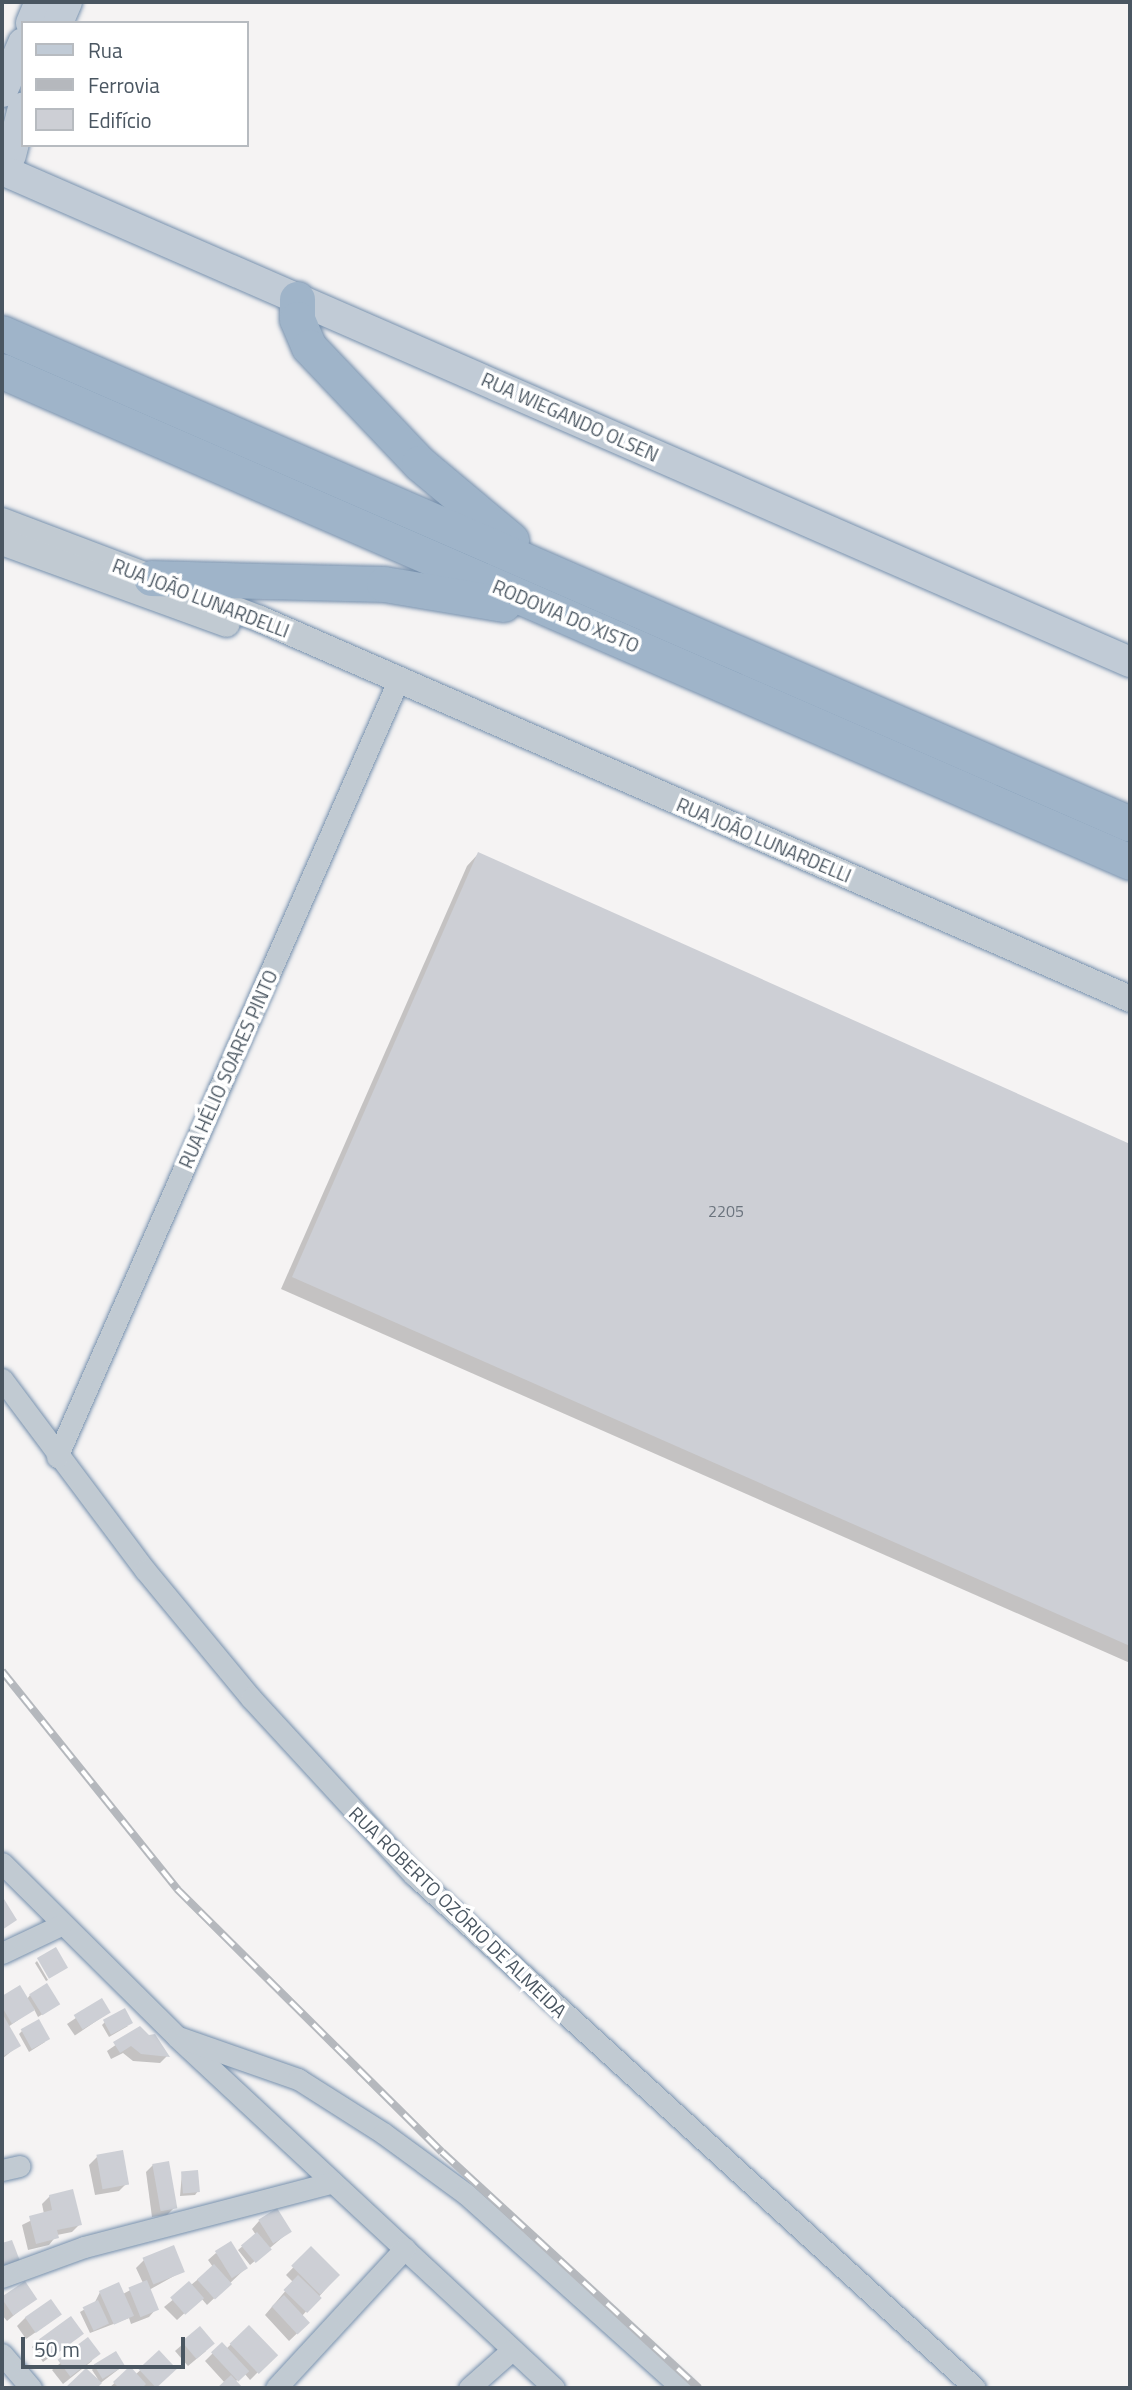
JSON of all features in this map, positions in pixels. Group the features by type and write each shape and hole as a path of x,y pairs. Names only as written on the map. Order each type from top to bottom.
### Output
{"highway":[{"path":"297,299 297,319 309,347 419,463 491,527 578,584"},
{"name":"RODOVIA DO XISTO","path":"2,333 1130,824"},
{"name":"RODOVIA DO XISTO","path":"2,371 1130,862"},
{"path":"147,587 409,586 569,618"}],"main road":[{"path":"32,21 40,2"},
{"path":"59,21 67,2"},
{"path":"2,92 21,48"},
{"path":"6,162 21,114"},
{"name":"RUA WIEGANDO OLSEN","path":"6,162 297,299 1130,662"}],"street":[{"name":"RUA JOÃO LUNARDELLI","path":"2,521 147,587"},
{"name":"RUA JOÃO LUNARDELLI","path":"2,542 260,619 1130,999"},
{"name":"RUA HÉLIO SOARES PINTO","path":"57,1457 398,681"},
{"name":"RUA ROBERTO OZÓRIO DE ALMEIDA","path":"2,1379 57,1457 251,1698 414,1875 975,2388"},
{"path":"2,1863 61,1925 177,2037 554,2388"},
{"path":"2,1953 61,1925"},
{"path":"177,2037 298,2079 383,2133 466,2194 681,2388"},
{"path":"2,2277 109,2240 333,2182"},
{"path":"276,2388 405,2248"},
{"path":"469,2388 512,2350"},
{"path":"2,2354 31,2388"}],"building":[{"path":"478,852 1130,1144 1130,1646 292,1277"},
{"path":"4,1899 17,1920 2,1930 2,1900"},
{"path":"56,1947 68,1968 49,1979 37,1958"},
{"path":"47,1983 60,2004 42,2015 29,1994"},
{"path":"20,1985 35,2010 12,2024 2,2007 2,1996"},
{"path":"102,1998 111,2013 82,2030 74,2015"},
{"path":"125,2008 133,2023 111,2035 103,2020"},
{"path":"2,2013 21,2046 2,2057"},
{"path":"39,2019 50,2039 32,2049 21,2029"},
{"path":"140,2026 149,2035 155,2034 170,2057 141,2054 131,2046 120,2053 113,2042"},
{"path":"123,2150 129,2184 102,2189 96,2155"},
{"path":"169,2161 177,2208 161,2211 152,2164"},
{"path":"198,2170 200,2192 183,2193 181,2171"},
{"path":"73,2189 82,2225 57,2230 59,2238 36,2244 29,2216 52,2210 49,2195"},
{"path":"277,2208 292,2232 273,2243 258,2220"},
{"path":"257,2232 272,2250 256,2263 241,2245"},
{"path":"12,2240 20,2261 2,2268 2,2243"},
{"path":"231,2241 248,2268 232,2278 215,2251"},
{"path":"174,2245 185,2272 153,2285 142,2258"},
{"path":"311,2246 340,2275 320,2295 291,2266"},
{"path":"214,2264 232,2284 215,2299 197,2279"},
{"path":"298,2275 322,2298 307,2313 283,2290"},
{"path":"147,2280 159,2310 140,2317 128,2287"},
{"path":"25,2281 37,2299 13,2315 2,2297"},
{"path":"189,2281 204,2298 185,2315 170,2297"},
{"path":"119,2282 134,2316 114,2325 99,2291"},
{"path":"284,2295 310,2323 297,2334 272,2307"},
{"path":"51,2299 62,2315 36,2333 25,2317"},
{"path":"98,2300 109,2324 94,2331 83,2307"},
{"path":"71,2316 84,2334 52,2357 39,2339"},
{"path":"249,2325 278,2355 259,2374 230,2344"},
{"path":"200,2326 215,2344 196,2359 182,2341"},
{"path":"88,2337 101,2354 70,2377 58,2360"},
{"path":"222,2342 249,2371 238,2381 211,2352"},
{"path":"159,2350 177,2369 156,2388 139,2369"},
{"path":"116,2351 125,2366 102,2379 94,2364"},
{"path":"130,2366 146,2384 142,2388 119,2388 113,2382"},
{"path":"86,2368 102,2383 97,2388 65,2388"},
{"path":"231,2375 243,2388 217,2388"}],"railway":[{"path":"2,1671 177,1889 442,2152 699,2388"}]}
